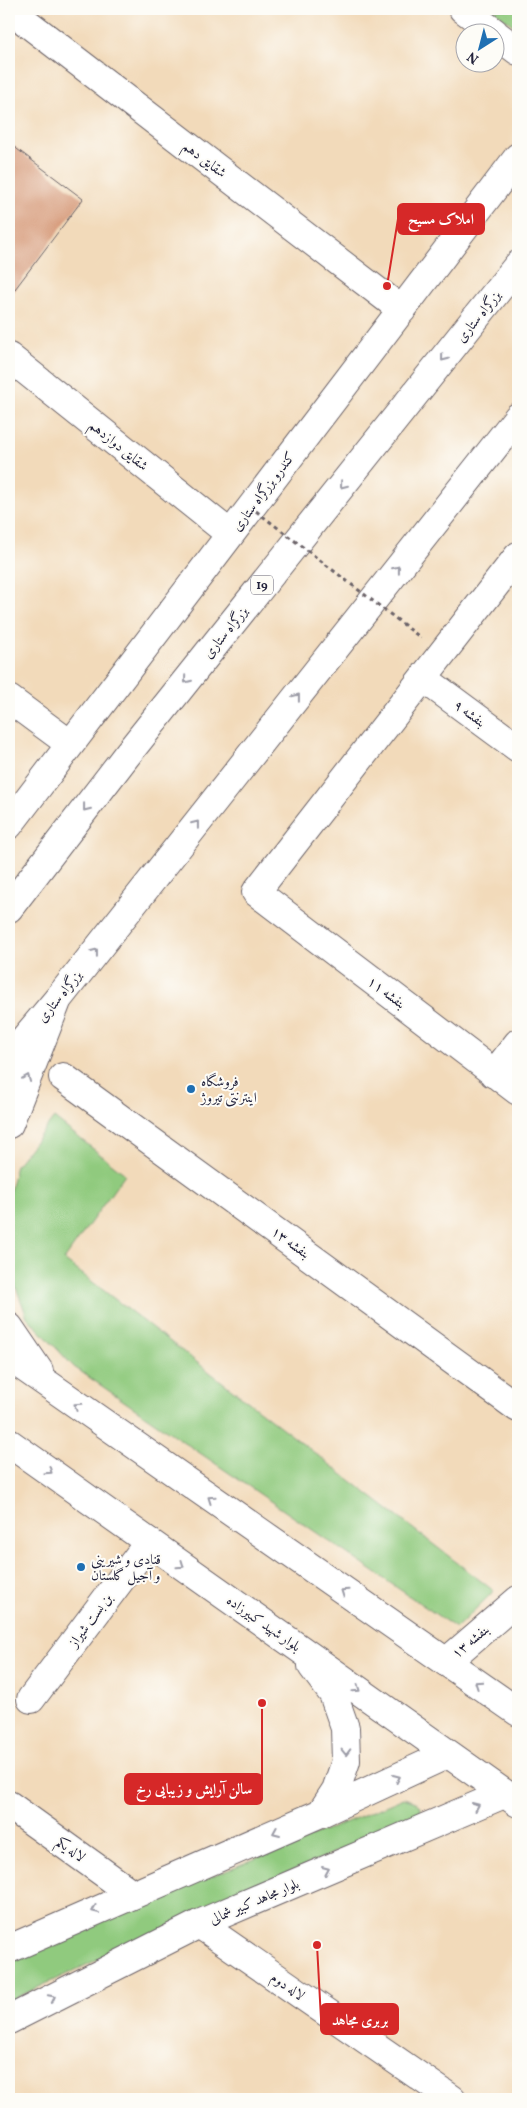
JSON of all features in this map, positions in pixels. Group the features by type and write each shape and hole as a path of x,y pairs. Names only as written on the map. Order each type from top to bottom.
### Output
{"main road":[{"name":"شقایق دهم","path":"9,9 402,310"},
{"path":"463,9 480,22"},
{"path":"504,40 518,51"},
{"name":"کندرو بزرگراه ستاری","path":"9,826 518,157"},
{"name":"بزرگراه ستاری","path":"9,908 132,748 518,265"},
{"name":"شقایق دوازدهم","path":"9,356 230,534"},
{"name":"بزرگراه ستاری","path":"9,1057 58,999 518,416"},
{"path":"423,678 518,556"},
{"name":"بنفشه ۹","path":"423,678 518,748"},
{"name":"بنفشه ۱۱","path":"423,678 256,892 518,1091"},
{"path":"9,699 70,744"},
{"path":"9,1124 58,999"},
{"path":"494,1074 518,1043"},
{"name":"بنفشه ۱۳","path":"63,1077 518,1408"},
{"path":"9,1327 52,1389"},
{"path":"9,1358 518,1712"},
{"name":"بلوار شهید کبیرزاده","path":"9,1443 511,1798"},
{"name":"بن بست شیراز","path":"31,1699 149,1542"},
{"name":"بنفشه ۱۳","path":"446,1662 518,1600"},
{"path":"298,1647 333,1694 345,1728 346,1761 336,1790 321,1813"},
{"path":"9,1949 321,1813 448,1754"},
{"name":"بلوار مجاهد کبیر شمالی","path":"9,2020 199,1924 511,1798"},
{"name":"لاله یکم","path":"9,1805 133,1894"},
{"name":"لاله دوم","path":"199,1924 452,2099"}],"path":[{"path":"256,511 422,638"}],"green space":[{"path":"492,9 518,9 518,29"},
{"path":"54,1118 125,1174 64,1260 494,1591 456,1628 74,1367 27,1317 10,1271 9,1195 16,1165"},
{"path":"404,1798 415,1802 421,1807 421,1815 230,1898 9,2001 9,1958"}],"building":[{"path":"9,143 83,199 9,297"}],"place":[{"name":"املاک مسیح","path":"387,286"},
{"name":"فروشگاه اینترنتی تیروژ","path":"191,1089"},
{"name":"قنادی و شیرینی و آجیل گلستان","path":"81,1567"},
{"name":"سالن آرایش و زیبایی رخ","path":"262,1703"},
{"name":"بربری مجاهد","path":"317,1945"}]}
